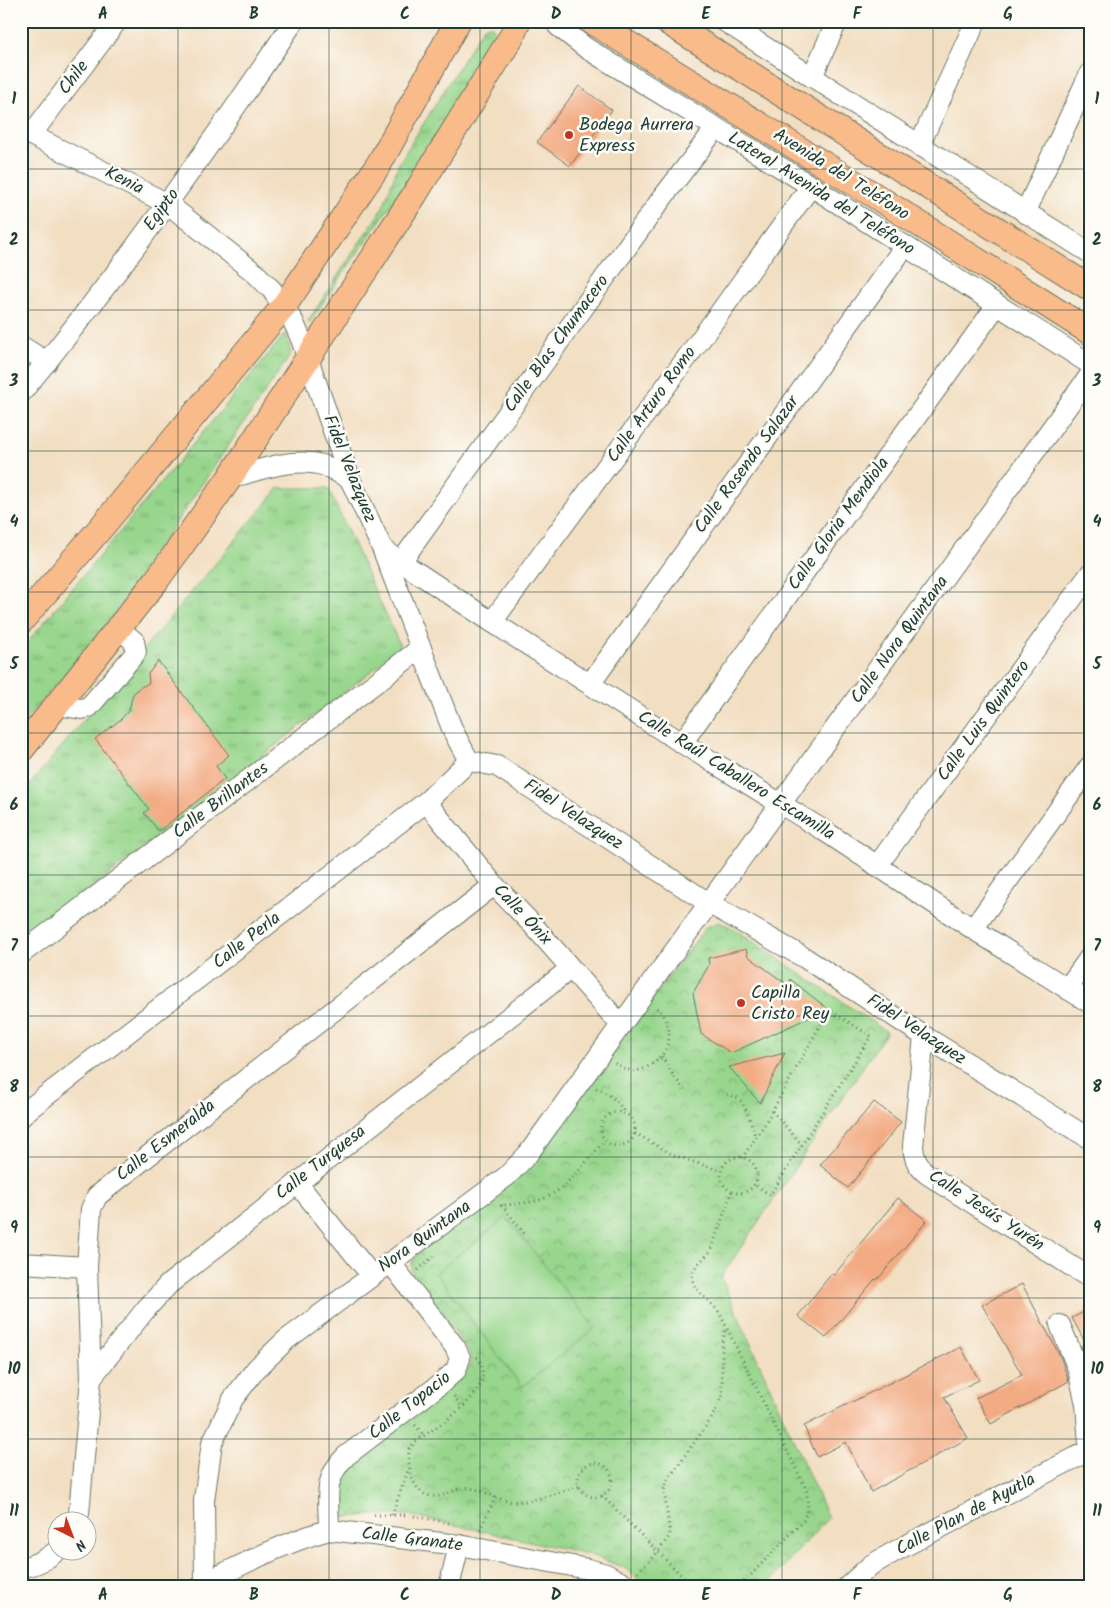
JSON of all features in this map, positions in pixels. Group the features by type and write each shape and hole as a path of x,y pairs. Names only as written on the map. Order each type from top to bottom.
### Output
{"main road":[{"path":"21,621 104,524 284,306 379,164 458,21"},
{"path":"21,750 156,581 229,479 307,357 416,194 512,36 518,21"},
{"name":"Avenida del Teléfono","path":"591,21 869,192 1090,332"},
{"name":"Avenida del Teléfono","path":"666,21 841,133 1090,288"}],"street":[{"name":"Chile","path":"26,132 117,21"},
{"name":"Egipto","path":"21,393 168,204 294,21"},
{"name":"Lateral Avenida del Teléfono","path":"557,21 558,26 586,48 811,186 1090,364"},
{"path":"724,21 1090,254"},
{"path":"812,76 837,21"},
{"path":"919,146 976,21"},
{"path":"1025,213 1090,73"},
{"path":"841,133 857,106"},
{"name":"Calle Blas Chumacero","path":"401,562 660,201 716,128"},
{"name":"Kenia","path":"26,132 168,204 255,273 272,290 284,306"},
{"name":"Calle Arturo Romo","path":"492,622 811,186"},
{"path":"855,214 869,192"},
{"name":"Calle Rosendo Salazar","path":"590,684 904,246"},
{"name":"Calle Gloria Mendiola","path":"682,744 822,546 997,305"},
{"name":"Fidel Velazquez","path":"284,306 293,322 307,357 350,479 382,548 453,731 469,760 497,766 710,904 805,958 924,1036 1090,1139"},
{"path":"21,346 47,362"},
{"name":"Calle Nora Quintana","path":"710,904 1090,375"},
{"path":"229,479 273,465 300,463 324,466 350,479"},
{"name":"Calle Raúl Caballero Escamilla","path":"382,548 492,622 682,744 824,830 973,930 1090,1003"},
{"name":"Calle Luis Quintero","path":"877,866 1090,574"},
{"name":"Calle Brillantes","path":"21,954 421,648"},
{"name":"Calle Perla","path":"21,1117 44,1096 426,802 469,760"},
{"path":"973,930 1090,766"},
{"name":"Calle Ónix","path":"426,802 494,885 532,924 621,1025"},
{"name":"Calle Esmeralda","path":"79,1510 91,1378 87,1267 91,1209 97,1196 494,885"},
{"name":"Nora Quintana","path":"202,1585 204,1500 212,1443 232,1399 256,1369 286,1340 501,1181 518,1165 528,1154 710,904"},
{"path":"1067,989 1090,957"},
{"name":"Calle Turquesa","path":"91,1378 146,1309 169,1284 570,969"},
{"name":"Calle Jesús Yurén","path":"924,1036 913,1146 914,1157 919,1168 1090,1278"},
{"path":"297,1183 372,1276"},
{"path":"21,1262 87,1267"},
{"name":"Calle Topacio","path":"329,1530 329,1480 336,1466 346,1456 443,1382 456,1370 460,1358 455,1347 390,1262"},
{"path":"1060,1325 1078,1369 1086,1404 1089,1453"},
{"name":"Calle Plan de Ayutla","path":"848,1587 872,1565 901,1548 1089,1453"},
{"name":"Calle Granate","path":"202,1585 285,1544 311,1534 329,1530 459,1545 588,1569 632,1581"},
{"path":"449,1587 459,1545"},
{"path":"21,1567 27,1567 48,1558"}],"path":[{"path":"608,1059 631,1071 645,1069 662,1056 670,1037 669,1025 665,1017 650,1002"},
{"path":"742,1158 772,1111 830,1010 871,1036 770,1195 754,1184"},
{"path":"662,1056 684,1090"},
{"path":"588,1085 608,1093 616,1099 624,1113"},
{"path":"727,1095 735,1096 740,1100 746,1111 755,1138"},
{"path":"772,1111 802,1146"},
{"path":"611,1113 624,1113 633,1119 635,1133 630,1142 621,1147 611,1146 605,1141 601,1133 601,1125 603,1120 611,1113"},
{"path":"635,1133 673,1155 722,1171"},
{"path":"495,1208 538,1200 549,1196 578,1171 605,1141"},
{"path":"742,1158 749,1161 753,1166 756,1176 754,1184 747,1191 741,1193 732,1192 724,1185 721,1179 722,1171 726,1163 732,1159 742,1158"},
{"path":"732,1192 710,1250 698,1264 692,1278 696,1290 716,1308 726,1326 806,1488 808,1498 807,1514 803,1521 739,1587"},
{"path":"502,1206 526,1236"},
{"path":"418,1275 417,1271 419,1268 440,1250"},
{"path":"632,1581 669,1538 671,1532 664,1486 711,1419 722,1396 722,1343 726,1326"},
{"path":"472,1350 480,1361 482,1370 479,1388 470,1401 462,1408 415,1442 409,1449 410,1468 414,1485 426,1494 434,1497 463,1487 508,1501 522,1501 579,1486"},
{"path":"598,1462 605,1465 612,1476 611,1488 602,1496 588,1496 584,1494 579,1486 578,1476 582,1468 588,1464 598,1462"},
{"path":"392,1515 410,1468"},
{"path":"480,1530 496,1496"},
{"path":"602,1496 692,1586"},
{"path":"373,1515 409,1515 454,1524"},
{"path":"471,1528 489,1532"}],"green space":[{"path":"489,25 496,32 495,38 411,176 309,323 308,321 383,207 399,163 483,28"},
{"path":"286,333 291,354 93,644 21,725 21,650"},
{"path":"279,488 328,488 401,648 21,943 21,795"},
{"path":"719,922 731,927 887,1032 721,1277 828,1518 765,1587 647,1587 625,1568 588,1554 409,1515 347,1517 339,1514 334,1507 340,1469 354,1456 468,1369 470,1364 470,1354 411,1271 412,1263 417,1254 542,1148 706,927"},
{"path":"506,1217 595,1328 522,1387 436,1273"}],"building":[{"path":"579,86 612,110 570,166 537,142"},
{"path":"158,661 229,755 216,766 225,779 159,831 144,813 149,809 95,739 120,720 129,710 133,694 139,688 149,683 148,674"},
{"name":"Capilla Cristo Rey","path":"746,949 748,956 793,989 790,979 828,1009 731,1053 701,1034 693,993 709,965 708,958"},
{"path":"785,1053 760,1103 729,1067"},
{"path":"874,1102 901,1122 848,1188 820,1165"},
{"path":"898,1198 927,1221 826,1338 798,1316 832,1273 834,1275"},
{"path":"1022,1284 1060,1356 1069,1381 991,1424 976,1398 1022,1375 982,1305"},
{"path":"1090,1309 1090,1367 1081,1346 1086,1344 1072,1318"},
{"path":"961,1347 979,1380 944,1397 968,1438 871,1492 846,1442 817,1457 804,1426"}],"place":[{"name":"Bodega Aurrera Express","path":"569,135"},
{"name":"Capilla Cristo Rey","path":"741,1003"}]}
